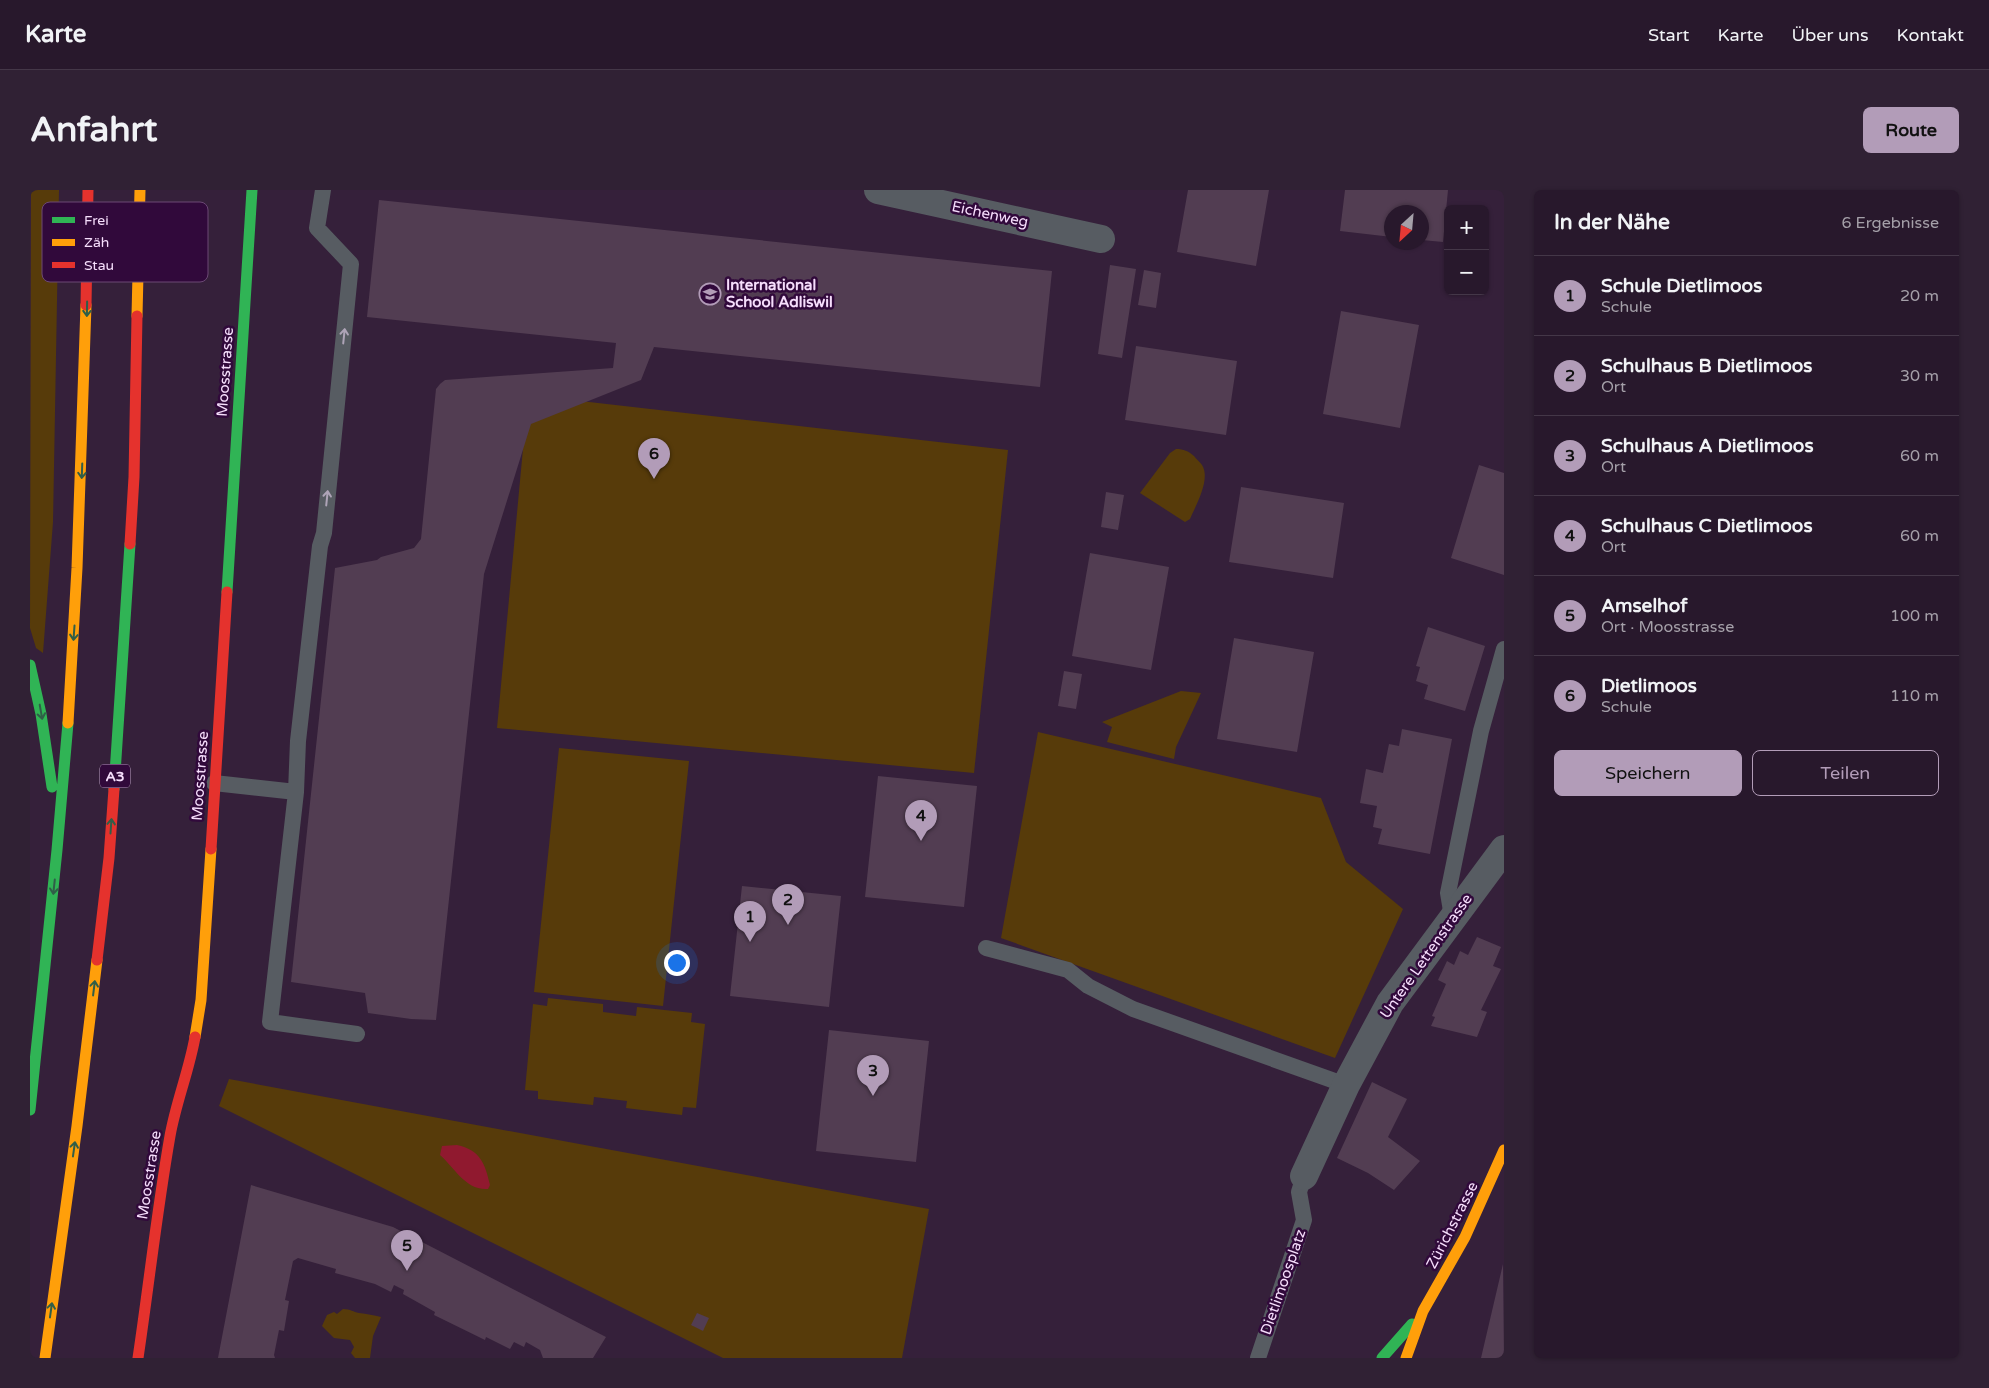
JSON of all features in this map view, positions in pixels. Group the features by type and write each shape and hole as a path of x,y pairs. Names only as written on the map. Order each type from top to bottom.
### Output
{"main road":[{"name":"Moosstrasse","path":"138,1358 170,1135 180,1090 190,1064 201,1000 252,190"},
{"path":"30,1110 60,838 82,486 87,282"},
{"name":"A3","path":"45,1358 77,1126 109,858 134,477 138,282"},
{"path":"30,665 41,714 60,838"},
{"name":"Zürichstrasse","path":"1382,1358 1422,1311 1465,1237 1504,1150"},
{"name":"Zürichstrasse","path":"1406,1358 1422,1311"}],"street":[{"name":"Eichenweg","path":"878,190 1101,239"},
{"name":"Untere Lettenstrasse","path":"1304,1176 1346,1085 1390,1003 1504,848"}],"lane":[{"path":"323,190 317,228 351,264 324,533 320,546 298,741 296,792 270,1022 356,1034"},
{"path":"1452,917 1448,892 1481,731 1504,649"},
{"path":"214,784 296,792"},
{"path":"986,948 1068,970 1088,986 1133,1009 1346,1085"},
{"name":"Dietlimoosplatz","path":"1258,1358 1304,1220 1299,1192 1304,1176"}],"shaded area":[{"path":"31,190 59,190 59,202 42,202 42,282 57,282 53,522 43,653 36,648 30,628"},
{"path":"528,395 1008,450 974,773 497,728"},
{"path":"1176,449 1192,454 1201,464 1205,477 1202,492 1190,519 1185,522 1140,493 1170,453"},
{"path":"1181,691 1201,693 1176,747 1174,759 1107,742 1112,727 1102,722"},
{"path":"1038,732 1321,798 1346,862 1403,909 1335,1058 1001,938"},
{"path":"559,748 689,761 663,1006 534,992"},
{"path":"548,998 603,1004 603,1012 636,1016 637,1007 692,1013 691,1022 705,1024 696,1108 683,1107 682,1115 626,1108 627,1101 594,1097 593,1105 538,1099 538,1091 525,1090 533,1004 547,1006"},
{"path":"229,1079 929,1209 902,1358 723,1358 219,1106"},
{"path":"457,1145 471,1150 480,1159 488,1177 490,1185 488,1189 480,1189 467,1182 440,1155 442,1146"},
{"path":"343,1309 381,1317 373,1336 370,1358 355,1358 351,1353 354,1347 350,1340 334,1338 322,1326 327,1315 334,1312 337,1314"}],"building":[{"path":"1188,190 1269,190 1256,266 1177,252"},
{"path":"1345,190 1448,190 1447,205 1444,205 1443,242 1429,241 1429,205 1384,205 1384,236 1340,231"},
{"path":"379,200 1052,271 1040,387 654,347 641,380 531,424 484,574 436,1020 411,1019 368,1013 365,993 291,982 335,568 377,560 381,557 414,548 421,539 436,389 440,384 445,380 613,368 616,343 367,317"},
{"path":"1110,265 1136,269 1122,358 1098,354"},
{"path":"1144,270 1161,273 1156,308 1138,305"},
{"path":"1341,311 1419,325 1400,428 1323,414"},
{"path":"1136,346 1237,361 1226,435 1125,420"},
{"path":"1479,465 1504,473 1504,575 1451,558"},
{"path":"1241,487 1344,503 1333,578 1229,562"},
{"path":"1106,492 1124,495 1118,530 1101,527"},
{"path":"1090,553 1169,567 1151,670 1072,656"},
{"path":"1428,627 1485,646 1465,711 1424,699 1428,685 1416,681 1420,667 1416,666"},
{"path":"1234,638 1314,652 1297,752 1217,739"},
{"path":"1064,671 1082,674 1076,709 1058,706"},
{"path":"1402,729 1452,739 1430,854 1378,844 1382,829 1373,827 1377,806 1360,803 1366,769 1383,773 1389,744 1399,746"},
{"path":"878,776 977,786 964,907 865,897"},
{"path":"742,886 841,896 829,1007 730,996"},
{"path":"1477,937 1501,947 1493,966 1501,969 1481,1010 1487,1012 1477,1037 1431,1026 1435,1017 1432,1016 1446,984 1438,980 1447,961 1454,965 1460,951 1468,955"},
{"path":"829,1030 929,1041 916,1162 816,1151"},
{"path":"1372,1082 1407,1099 1388,1137 1420,1161 1394,1190 1368,1173 1337,1158"},
{"path":"251,1185 393,1227 606,1337 593,1358 543,1358 540,1350 526,1342 524,1347 514,1342 510,1349 486,1337 485,1340 434,1315 435,1312 403,1294 404,1290 394,1285 391,1292 375,1284 335,1273 336,1269 298,1258 293,1261 285,1300 289,1301 284,1331 279,1330 275,1358 218,1358"},
{"path":"1503,1264 1504,1358 1481,1358"},
{"path":"697,1313 709,1318 703,1331 691,1325"}],"traffic: fast":[{"path":"227,592 252,190"},
{"path":"114,789 130,544"},
{"path":"30,665 41,714 52,787"},
{"path":"30,1110 68,723"},
{"path":"1382,1358 1412,1324"}],"traffic: slow":[{"path":"140,190 140,202"},
{"path":"137,316 138,282"},
{"path":"68,723 77,568 86,305"},
{"path":"195,1037 201,1000 211,849"},
{"path":"45,1358 77,1126 97,960"},
{"path":"1406,1358 1423,1311 1465,1237 1504,1150"}],"traffic: jam":[{"path":"88,190 88,202"},
{"path":"86,282 86,305"},
{"path":"130,544 134,477 137,316"},
{"path":"211,849 227,592"},
{"path":"97,960 109,858 114,789"},
{"path":"138,1358 170,1136 195,1037"}],"place":[{"name":"International School Adliswil","path":"710,294"},
{"name":"Dietlimoos","path":"654,479"},
{"name":"Schulhaus C Dietlimoos","path":"921,841"},
{"name":"Schulhaus B Dietlimoos","path":"788,925"},
{"name":"Schule Dietlimoos","path":"750,942"},
{"name":"Schulhaus A Dietlimoos","path":"873,1096"},
{"name":"Amselhof","path":"407,1271"}]}
